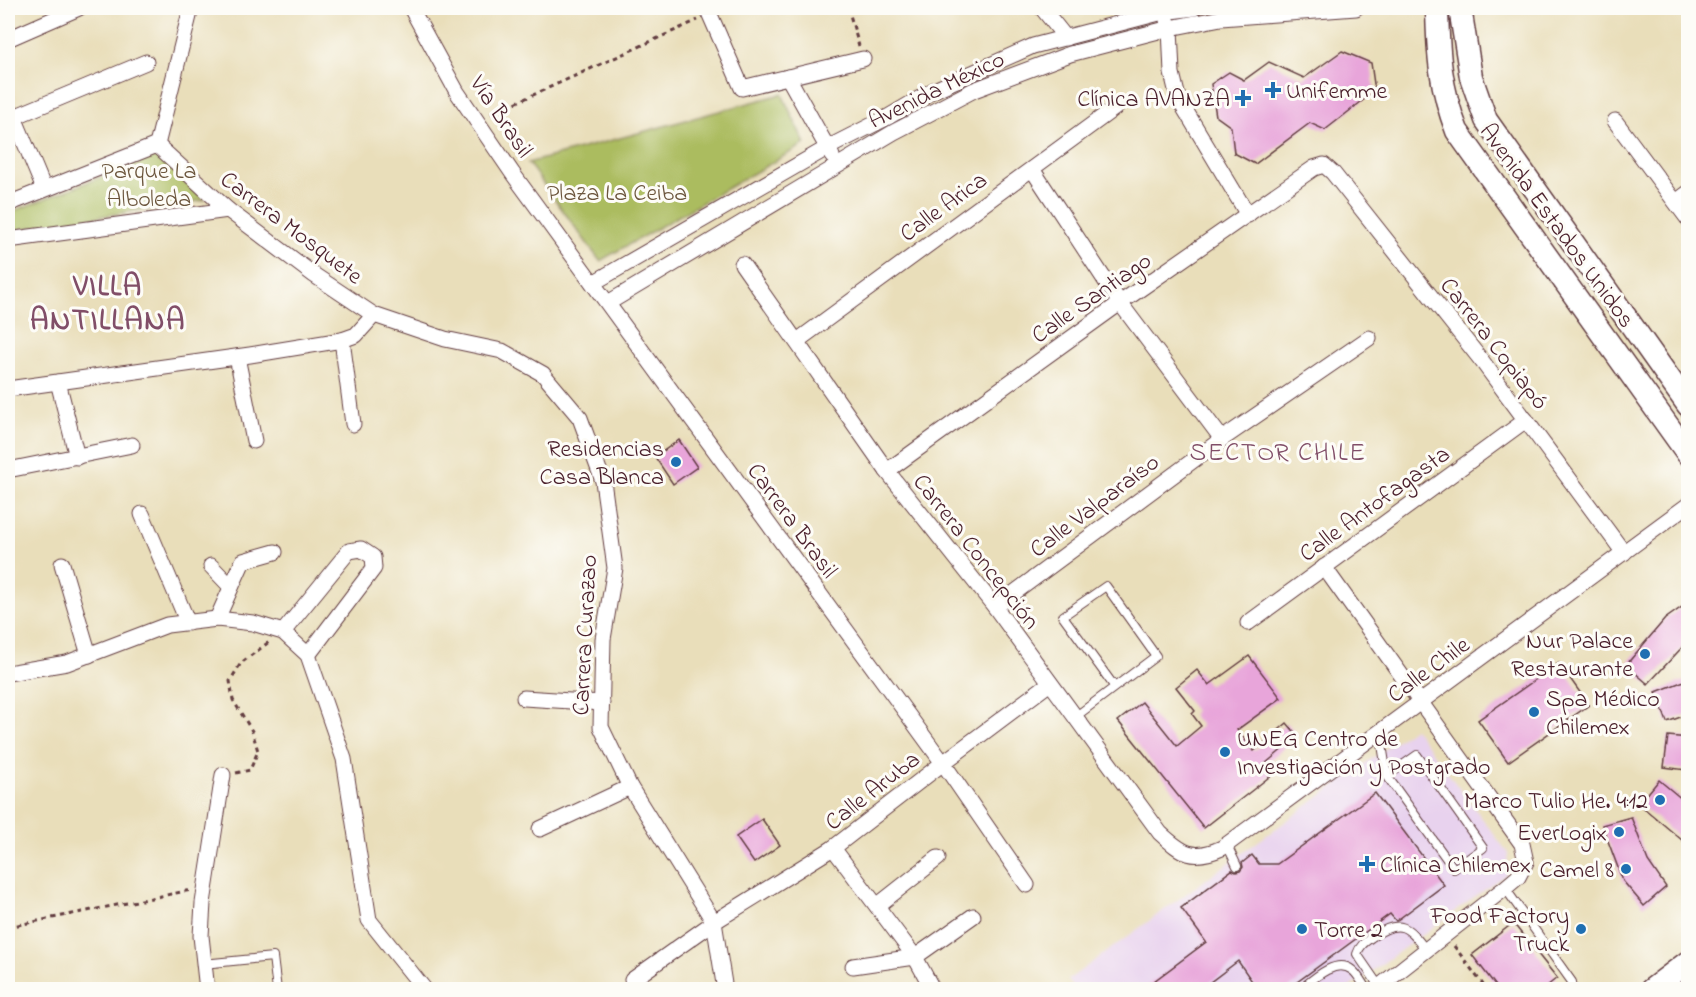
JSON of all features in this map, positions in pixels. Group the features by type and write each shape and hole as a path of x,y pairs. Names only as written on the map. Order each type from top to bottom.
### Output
{"street":[{"path":"8,39 79,8"},
{"path":"8,204 157,145 191,8"},
{"name":"Vía Brasil","path":"411,8 458,92 608,303"},
{"path":"1042,8 1066,38"},
{"name":"Avenida México","path":"593,284 827,148 888,117 932,91 1033,46 1163,10 1194,8"},
{"name":"Avenida México","path":"608,303 894,132 974,90 1070,54 1170,28 1221,18 1306,9 1356,8"},
{"name":"Avenida Estados Unidos","path":"1437,8 1438,59 1446,104 1457,131 1689,454"},
{"name":"Avenida Estados Unidos","path":"1460,8 1471,77 1486,120 1689,405"},
{"path":"1163,10 1170,28 1172,74 1178,98 1248,215"},
{"path":"709,11 742,88 863,59"},
{"path":"44,189 14,117 146,62"},
{"path":"788,77 838,165"},
{"name":"Calle Arica","path":"797,341 1116,107"},
{"path":"1615,121 1682,198 1689,219"},
{"name":"Carrera Mosquete","path":"157,145 228,210 314,275 374,315"},
{"name":"Calle Santiago","path":"887,471 1120,303 1314,168 1324,165"},
{"name":"Carrera Copiapó","path":"1324,165 1333,173 1467,342 1624,553"},
{"path":"1032,169 1120,303 1222,439"},
{"path":"8,240 228,210"},
{"name":"Carrera Concepción","path":"742,264 887,471 995,607 1160,833 1177,849 1189,854"},
{"name":"Carrera Brasil","path":"608,303 943,763 1027,885"},
{"path":"8,389 342,340 356,335 374,315"},
{"name":"Carrera Curazao","path":"374,315 446,339 502,351 543,374 580,418 603,481 615,568 603,639 601,727 630,787 714,922"},
{"name":"Calle Valparaíso","path":"995,607 1222,439 1369,338"},
{"path":"342,340 353,424"},
{"path":"237,357 254,441"},
{"path":"58,382 77,457"},
{"name":"Calle Antofagasta","path":"1248,622 1526,420"},
{"path":"8,470 132,446"},
{"name":"Calle Chile","path":"1189,854 1206,855 1227,845 1689,506"},
{"path":"142,514 188,623"},
{"path":"283,632 349,551 360,549 373,558 374,568 308,655"},
{"path":"217,619 243,561 275,552"},
{"path":"62,564 88,655"},
{"path":"211,566 231,587"},
{"path":"1324,567 1522,844 1526,862 1518,877 1505,888 1373,989"},
{"path":"8,673 67,663 167,625 217,619 253,623 283,632 308,655 344,759 369,920 425,990"},
{"name":"Calle Aruba","path":"632,980 714,922 833,848 1050,683"},
{"path":"524,698 602,703"},
{"path":"207,990 201,936 205,889 223,775"},
{"path":"540,829 630,787"},
{"path":"833,848 915,957 933,990"},
{"path":"877,906 938,858"},
{"path":"853,966 915,957 974,916"},
{"path":"714,922 725,990"},
{"path":"1651,990 1689,962"}],"lane":[{"path":"1075,717 1156,656 1106,586 1063,616 1114,686"},
{"path":"1380,732 1387,776 1454,869 1483,848 1417,755 1387,776"},
{"path":"1227,845 1237,866"},
{"path":"1505,888 1572,982 1568,990"},
{"path":"1373,989 1357,954 1359,946 1387,927 1400,926 1413,933 1426,950"},
{"path":"203,964 273,957 277,990"},
{"path":"1300,990 1322,973 1345,966 1353,970 1373,989"}],"path":[{"path":"849,8 863,59"},
{"path":"477,120 709,11"},
{"path":"223,775 250,770 258,751 252,731 233,700 230,681 241,663 283,632"},
{"path":"8,927 180,891 205,889"},
{"path":"1445,935 1487,990"},
{"path":"8,962 15,990"}],"shaded area":[{"name":"Clínica Chilemex","path":"1414,728 1508,853 1507,874 1347,989 1076,990 1068,980"}],"green space":[{"name":"Plaza La Ceiba","path":"782,94 805,144 600,261 528,163"},
{"name":"Parque La Alboleda","path":"157,155 205,200 8,231 8,213"}],"building":[{"path":"1342,51 1371,63 1375,91 1325,130 1310,123 1255,164 1234,153 1231,127 1216,116 1211,84 1229,72 1244,80 1269,62 1304,78"},
{"name":"Residencias Casa Blanca","path":"679,440 697,467 673,484 655,457"},
{"path":"1689,602 1689,640 1648,684 1626,665 1665,619"},
{"name":"UNEG Centro de Investigación y Postgrado","path":"1249,656 1281,698 1237,730 1254,751 1287,723 1298,736 1265,764 1273,774 1204,828 1118,721 1142,702 1177,746 1201,726 1192,714 1195,711 1176,687 1197,670 1209,685"},
{"name":"Spa Médico Chilemex","path":"1559,663 1589,705 1508,762 1478,720"},
{"path":"1689,679 1689,714 1667,722 1656,692"},
{"path":"1668,736 1689,738 1686,770 1664,767"},
{"path":"1659,780 1689,805 1689,846 1639,804"},
{"path":"1375,793 1444,885 1396,921 1390,914 1286,990 1258,990 1238,961 1209,983 1214,990 1142,990 1206,942 1181,908 1232,870 1240,871 1243,867 1242,863 1252,855 1259,864 1277,864"},
{"path":"1631,817 1648,861 1666,887 1644,906 1623,881 1602,825"},
{"path":"762,819 780,845 754,863 736,837"},
{"path":"1513,923 1557,978 1542,990 1499,990 1472,955"}],"place":[{"name":"Unifemme","path":"1273,90"},
{"name":"Clínica AVANZA","path":"1243,98"},
{"name":"Residencias Casa Blanca","path":"676,462"},
{"name":"Nur Palace Restaurante","path":"1645,654"},
{"name":"Spa Médico Chilemex","path":"1534,712"},
{"name":"UNEG Centro de Investigación y Postgrado","path":"1225,752"},
{"name":"Marco Tulio He. 4:12","path":"1660,800"},
{"name":"EverLogix","path":"1619,832"},
{"name":"Clínica Chilemex","path":"1367,864"},
{"name":"Camel 8","path":"1626,869"},
{"name":"Torre 2","path":"1302,929"},
{"name":"Food Factory Truck","path":"1581,929"}],"district":[{"name":"VILLA ANTILLANA","path":"108,302"},
{"name":"SECTOR CHILE","path":"1278,451"}]}
